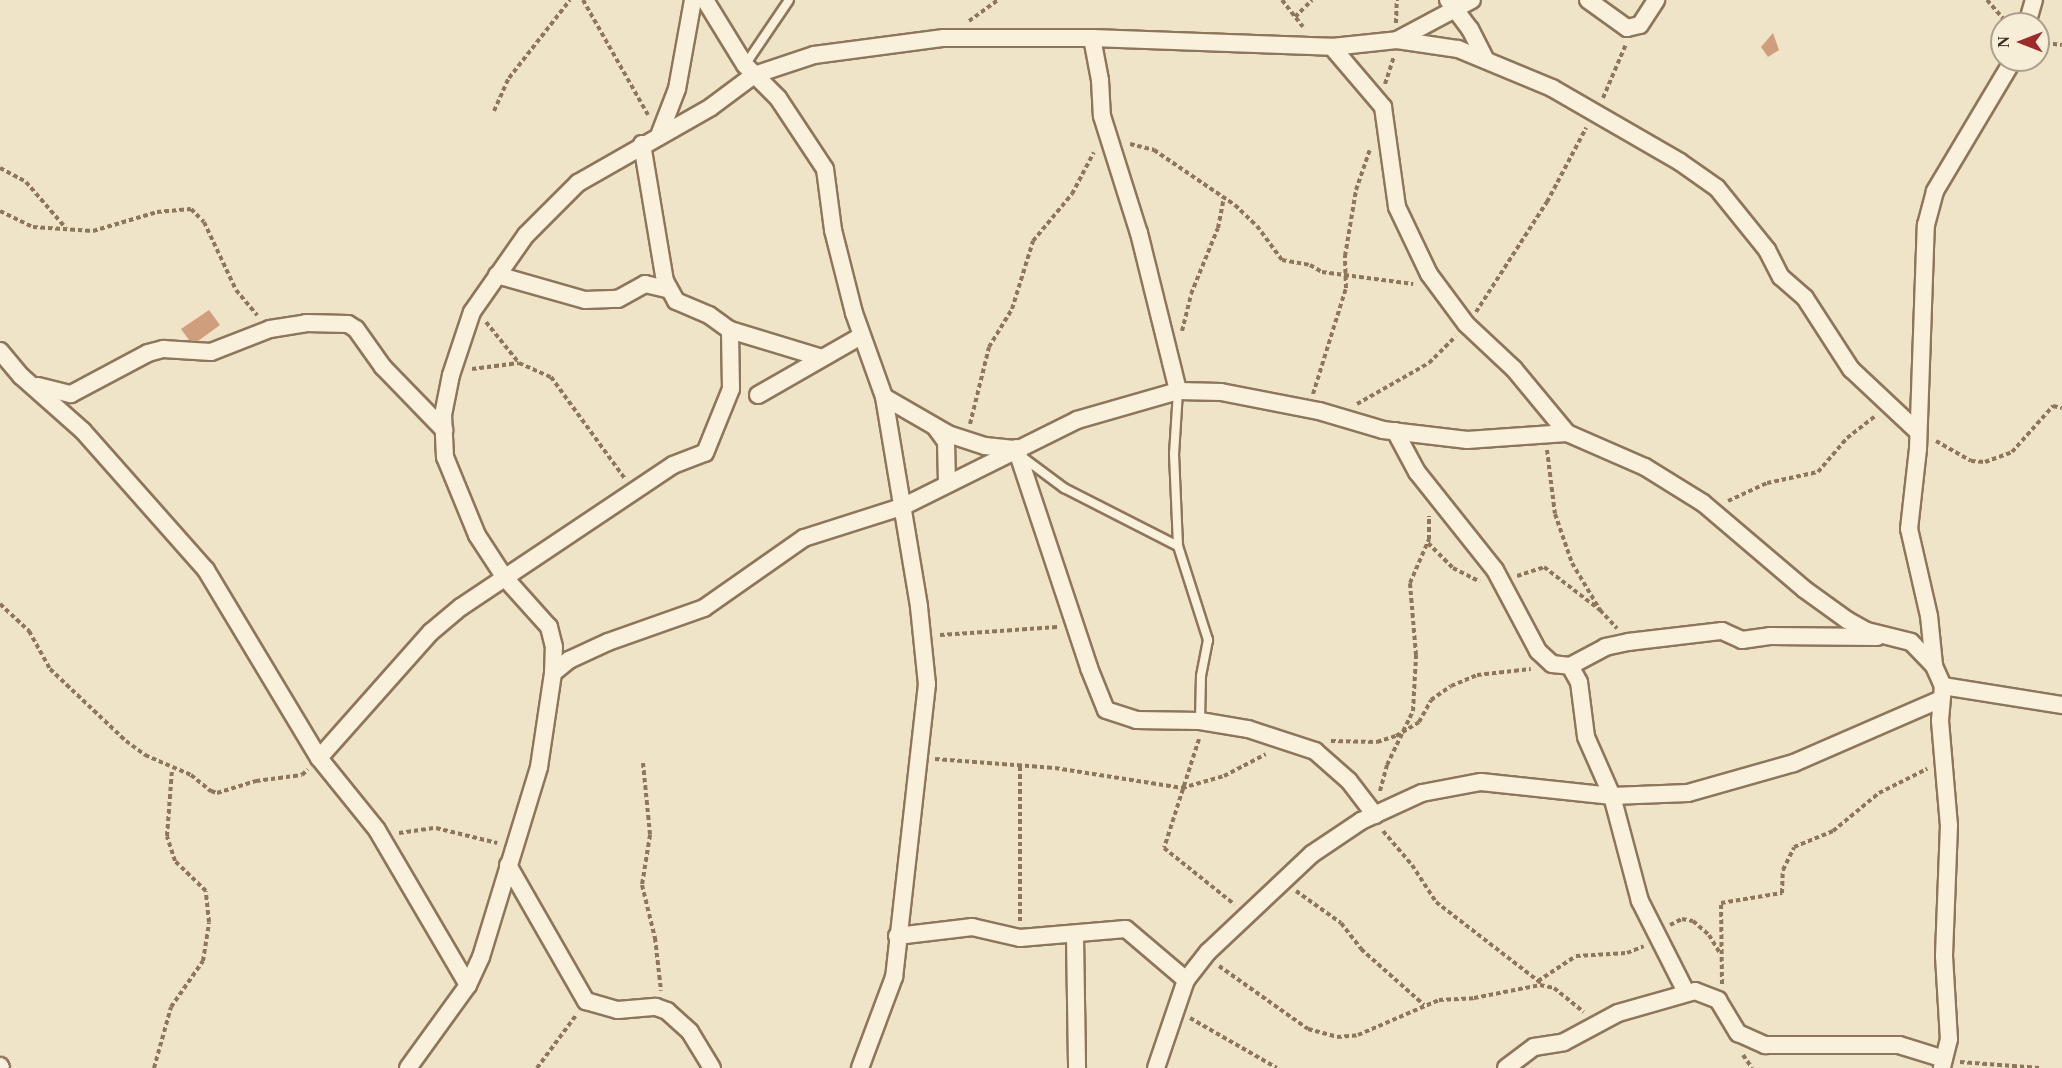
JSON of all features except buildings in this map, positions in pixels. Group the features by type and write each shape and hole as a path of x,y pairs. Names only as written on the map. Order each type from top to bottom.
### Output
{"street":[{"path":"659,134 677,89 693,0"},
{"path":"705,0 749,70 778,98 825,169 833,230 861,336 884,397 904,506 922,630 927,684 894,977 860,1068"},
{"path":"1396,40 1451,4 1472,0"},
{"path":"1588,0 1627,28 1640,24 1656,0"},
{"path":"1451,4 1486,60"},
{"path":"408,1068 468,985 481,957 539,767 553,673 554,647 549,627 505,578 477,535 461,501 446,457 444,430 451,375 476,307 497,275 550,208 578,183 659,134 711,107 749,70 814,55 944,38 1092,38 1325,47 1396,40 1458,50 1552,88 1671,157 1717,188 1767,250 1780,277 1805,298 1851,369 1888,405 1918,428"},
{"path":"1092,38 1106,129 1139,233 1178,391"},
{"path":"1325,47 1379,101 1397,207 1410,240 1438,288 1466,324 1520,376 1567,433 1645,467 1706,506 1804,589 1848,620 1883,636"},
{"path":"1506,1068 1534,1047 1572,1039 1601,1021 1686,992 1704,992 1722,1007 1738,1033 1765,1044 1899,1045 1943,1064 1949,1040 1944,956 1949,825 1942,693 1934,666 1929,616 1909,529 1924,337 1922,266 1929,207 2006,72"},
{"path":"642,144 667,289 676,301 710,315 730,330 822,358"},
{"path":"497,275 585,300 618,299 645,285 667,289"},
{"path":"32,384 71,394 148,353 163,350 222,350 270,329 306,323 348,324 356,329 383,367 444,430"},
{"path":"319,758 431,632 505,578 636,493 673,465 705,453 711,444 731,388 730,330"},
{"path":"758,395 861,336"},
{"path":"0,351 83,431 206,570 319,758 381,837 468,985"},
{"path":"553,673 569,660 608,642 704,608 804,538 904,506 1092,414 1178,391 1221,392 1311,410 1395,431 1467,440 1567,433"},
{"path":"884,397 935,427 962,439 1016,451"},
{"path":"935,427 946,442 947,483"},
{"path":"1395,431 1417,472 1482,551 1538,651 1564,666 1581,689 1587,737 1612,796 1640,901 1686,992"},
{"path":"1016,451 1106,710 1136,720 1204,721 1289,741 1315,751 1334,765 1373,815"},
{"path":"1564,666 1605,647 1722,631 1742,640 1770,636 1883,636 1911,642 1934,666"},
{"path":"1156,1068 1186,980 1208,952 1246,913 1334,836 1373,815 1444,786 1481,782 1612,796 1688,793 1794,763 1942,693 2062,705"},
{"path":"508,865 586,1001 618,1010 656,1008 679,1018 712,1068"},
{"path":"897,936 972,927 1020,938 1075,936 1126,929 1186,980"},
{"path":"1075,936 1077,1068"}],"lane":[{"path":"749,70 789,0"},
{"path":"1178,391 1174,454 1178,546 1207,629 1204,721"},
{"path":"1016,451 1064,488 1178,546"}],"path":[{"path":"494,111 509,78 570,0"},
{"path":"583,0 633,84 659,134"},
{"path":"1282,0 1295,17 1325,47"},
{"path":"1295,17 1312,0"},
{"path":"1987,0 1998,12"},
{"path":"1336,416 1372,399 1429,363 1466,324 1547,202 1629,38 1640,24"},
{"path":"1379,101 1394,63 1396,40"},
{"path":"962,439 978,403 988,347 1012,309 1033,241 1078,185 1106,129 1154,150 1224,198 1257,226 1282,260 1310,265 1322,272 1438,288"},
{"path":"1311,410 1346,288 1345,274 1356,190 1371,146"},
{"path":"0,168 26,182 65,228"},
{"path":"1181,336 1191,294 1218,228 1224,198"},
{"path":"0,211 33,227 106,230 157,212 192,209 204,222 236,290 270,329"},
{"path":"476,307 519,363 558,384 587,431 636,493"},
{"path":"451,375 519,363"},
{"path":"1706,506 1733,499 1767,483 1818,472 1855,430 1888,405"},
{"path":"1918,428 1971,461 1985,462 2012,452 2053,406 2062,408"},
{"path":"1545,435 1555,514 1572,563 1600,610"},
{"path":"1428,512 1428,543 1410,583 1415,686 1406,732 1387,765 1373,815 1413,865 1436,902 1538,981 1601,1021"},
{"path":"1428,543 1453,568 1476,581 1500,581 1544,567 1600,610 1629,642"},
{"path":"0,604 28,631 50,669 126,741 172,769 191,775 217,793 256,781 302,775 319,758"},
{"path":"922,630 967,636 1076,626"},
{"path":"1320,741 1377,742 1406,732 1419,722 1436,695 1466,678 1564,666"},
{"path":"1204,721 1193,751 1165,850 1246,913"},
{"path":"917,757 1020,767 1182,788 1224,776 1289,741"},
{"path":"1722,1007 1721,903 1782,893 1783,870 1798,844 1827,834 1889,786 1944,762"},
{"path":"643,763 650,835 642,885 655,938 664,1011"},
{"path":"1020,767 1020,938"},
{"path":"149,1068 154,1066 171,1007 202,961 208,922 206,891 175,861 167,836 172,769"},
{"path":"381,837 436,828 514,846"},
{"path":"1282,882 1341,923 1361,949 1424,1006"},
{"path":"1533,986 1576,956 1636,951 1657,934 1682,919 1693,921 1709,935 1722,955"},
{"path":"1208,952 1231,976 1316,1034 1350,1038 1424,1006 1544,985"},
{"path":"537,1068 586,1001"},
{"path":"1176,1005 1202,1027 1250,1050 1277,1068"},
{"path":"1943,1064 2040,1068"}]}
